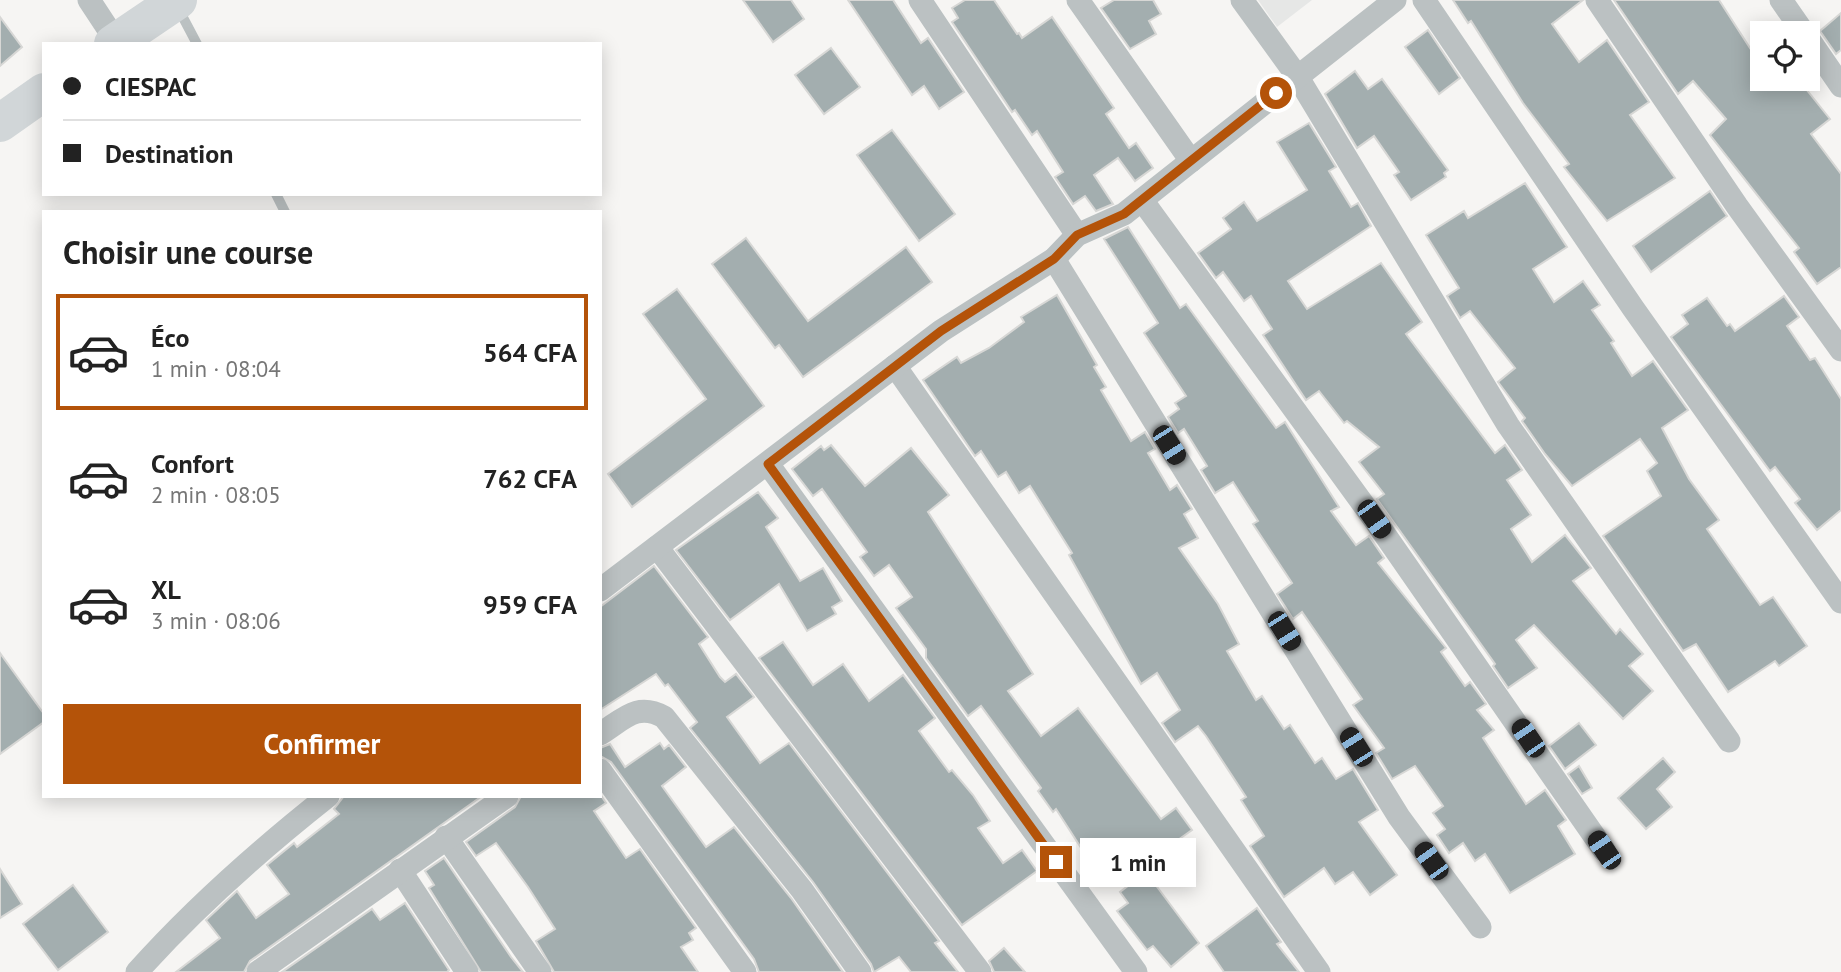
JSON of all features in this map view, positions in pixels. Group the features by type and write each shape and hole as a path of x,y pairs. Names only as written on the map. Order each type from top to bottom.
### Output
{"highway":[{"path":"116,42 177,1"},
{"path":"0,123 42,93"}],"street":[{"path":"89,0 114,42"},
{"path":"920,0 1077,235"},
{"path":"1079,0 1191,161"},
{"path":"1242,0 1297,76 1508,425 1729,741"},
{"path":"602,588 941,331 1054,259 1077,235 1124,214 1395,0"},
{"path":"1424,0 1641,319 1841,602"},
{"path":"1597,0 1737,206 1841,350"},
{"path":"1781,0 1796,21"},
{"path":"1820,55 1841,86"},
{"path":"1142,200 1374,519 1604,850"},
{"path":"1054,259 1399,817 1479,927"},
{"path":"895,366 1319,972"},
{"path":"768,464 1136,972"},
{"path":"657,547 980,972"},
{"path":"602,733 636,711 650,709 664,717 802,890 860,972"},
{"path":"602,773 745,972"},
{"path":"137,972 166,940 285,830 325,798"},
{"path":"258,972 504,798"},
{"path":"446,837 540,972"},
{"path":"400,870 467,972"}],"lane":[{"path":"177,1 196,42"}],"shaded area":[{"path":"1258,0 1312,0 1277,27"}],"building":[{"path":"743,0 791,0 804,19 773,42"},
{"path":"848,0 893,0 921,43 928,38 964,92 939,109 924,86 912,95"},
{"path":"965,0 994,0 1022,38 1052,17 1114,108 1106,114 1129,148 1136,143 1153,168 1135,181 1118,158 1094,175 1113,204 1096,211 1085,196 1073,204 1055,177 1063,172 1037,131 1032,135 1015,110 1012,112 952,22 958,18 952,8"},
{"path":"1114,0 1153,0 1161,14 1149,21 1156,34 1130,49 1101,8"},
{"path":"1453,0 1583,0 1552,24 1579,62 1607,40 1649,102 1630,115 1675,178 1607,221 1564,167 1569,164 1523,103 1471,21 1468,23"},
{"path":"1614,0 1719,0 1750,48 1750,91 1808,91 1830,119 1811,134 1841,174 1841,267 1817,284 1794,252 1799,248 1710,135 1726,119 1693,81 1678,94"},
{"path":"1841,13 1841,50 1836,54 1820,31"},
{"path":"0,17 22,47 0,66"},
{"path":"1428,30 1460,78 1439,94 1405,47"},
{"path":"831,48 860,87 824,114 795,75"},
{"path":"1355,71 1368,89 1382,79 1448,170 1444,173 1446,177 1411,200 1394,175 1399,172 1374,136 1357,148 1325,94"},
{"path":"1309,123 1336,167 1329,171 1351,207 1358,203 1371,226 1288,281 1307,309 1381,263 1422,322 1406,334 1495,453 1505,445 1522,470 1507,480 1531,515 1511,529 1532,562 1565,535 1591,568 1573,581 1616,634 1620,629 1643,654 1629,666 1653,691 1623,719 1534,625 1516,640 1537,668 1508,688 1493,666 1495,664 1377,499 1384,494 1359,462 1379,447 1347,421 1344,423 1319,391 1306,400 1263,335 1272,329 1251,296 1244,301 1223,272 1216,278 1198,253 1231,229 1223,218 1244,202 1257,221 1307,190 1277,142"},
{"path":"892,130 955,214 919,241 857,155"},
{"path":"1525,183 1567,247 1533,269 1554,302 1583,281 1600,305 1592,310 1614,341 1611,343 1632,376 1653,361 1688,410 1662,428 1689,479 1719,520 1707,529 1760,605 1773,597 1807,646 1779,666 1775,661 1728,692 1696,644 1683,651 1603,536 1661,496 1647,471 1657,463 1640,439 1572,486 1545,454 1522,421 1525,418 1498,382 1515,368 1470,311 1460,318 1447,296 1459,288 1426,235 1464,211 1468,218"},
{"path":"1710,191 1727,216 1651,272 1633,246"},
{"path":"1128,227 1180,308 1186,304 1276,428 1285,422 1339,507 1331,511 1356,545 1369,536 1384,558 1378,563 1446,648 1441,652 1465,686 1470,682 1486,704 1477,710 1494,730 1483,738 1526,804 1545,790 1566,820 1558,826 1575,854 1510,893 1485,854 1475,861 1463,843 1449,853 1437,835 1445,829 1433,813 1443,806 1415,766 1392,779 1376,753 1384,748 1353,705 1362,699 1302,612 1293,619 1277,594 1292,583 1253,524 1258,521 1233,482 1215,493 1201,470 1207,466 1184,429 1178,433 1168,417 1179,409 1175,403 1186,396 1144,333 1158,323 1104,239"},
{"path":"746,238 808,321 906,247 932,282 803,377 779,345 775,348 712,264"},
{"path":"677,289 764,406 632,507 608,474 706,399 643,314"},
{"path":"1057,295 1097,365 1094,367 1106,387 1101,390 1131,441 1145,432 1155,449 1148,453 1170,490 1177,485 1192,509 1184,514 1198,538 1179,548 1218,604 1239,644 1227,651 1256,700 1262,696 1284,729 1290,725 1315,763 1322,758 1336,779 1353,769 1378,810 1359,822 1397,875 1370,895 1353,872 1335,884 1324,868 1284,897 1250,846 1264,836 1241,800 1246,797 1206,736 1198,726 1175,742 1162,723 1180,710 1157,673 1141,684 1069,555 1072,553 1030,486 1019,493 1006,472 998,477 981,451 975,456 923,380 957,357 961,363 989,348 1024,322 1021,317"},
{"path":"1784,296 1799,317 1787,326 1810,360 1815,358 1841,399 1841,510 1817,530 1795,503 1800,499 1775,467 1770,471 1671,337 1688,324 1682,315 1707,298 1727,326 1730,324 1735,331"},
{"path":"831,445 865,486 911,448 949,495 928,512 1033,674 1008,691 1041,736 1078,708 1161,819 1176,808 1192,830 1127,876 1103,846 1087,857 1056,809 1053,812 1038,791 1041,788 981,706 968,716 926,658 926,649 896,608 912,597 889,565 874,576 860,557 867,552 822,489 813,496 792,469 821,446 824,450"},
{"path":"758,492 778,518 766,527 800,581 823,568 842,601 832,607 836,614 807,631 779,584 730,620 676,550"},
{"path":"654,566 708,637 699,644 720,677 725,682 736,674 754,697 727,717 760,763 789,743 939,941 935,943 958,972 911,972 899,957 874,972 813,882 690,728 697,722 668,684 665,686 656,674 602,709 602,605"},
{"path":"783,642 813,685 843,664 869,701 903,675 935,718 919,731 949,772 952,770 973,795 990,821 978,828 1003,863 1022,850 1037,871 962,925 759,658"},
{"path":"0,653 42,711 42,723 0,754"},
{"path":"1579,723 1596,745 1565,769 1549,746"},
{"path":"660,743 664,749 669,745 686,767 662,786 706,847 734,827 791,898 843,972 759,972 754,959 611,762 602,757 602,747 610,744 625,767"},
{"path":"1663,758 1675,772 1657,789 1672,807 1646,829 1618,798"},
{"path":"1579,766 1592,788 1582,794 1568,774"},
{"path":"602,797 606,803 594,811 626,858 640,849 696,928 689,933 693,940 681,947 698,972 554,972 536,941 555,929 528,887 496,843 476,856 466,842 515,807 520,798"},
{"path":"342,798 479,798 250,961 244,972 176,972 220,938 206,920 237,891 256,918 289,894 267,865 294,843 297,847 339,814 334,809"},
{"path":"444,858 523,972 481,972 429,888 434,885 425,871"},
{"path":"0,869 22,904 0,918"},
{"path":"1146,872 1199,943 1171,967 1153,946 1147,950 1117,911 1128,903 1120,892"},
{"path":"73,885 108,932 58,970 23,924"},
{"path":"405,903 449,970 447,972 282,972 372,909 380,920"},
{"path":"1257,908 1281,942 1277,944 1299,972 1224,972 1206,946"},
{"path":"1004,948 1025,972 994,972 989,961"}],"route":[{"path":"1056,862 768,464 941,331 1054,259 1077,235 1124,214 1276,93"}]}
